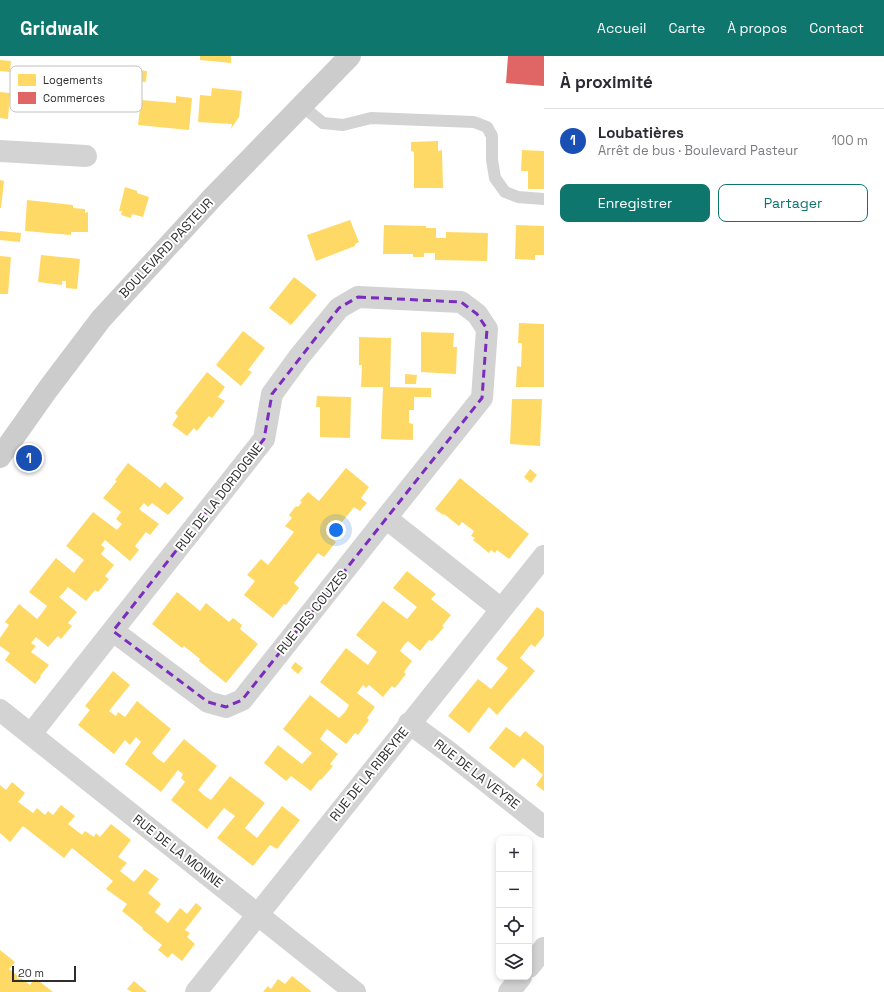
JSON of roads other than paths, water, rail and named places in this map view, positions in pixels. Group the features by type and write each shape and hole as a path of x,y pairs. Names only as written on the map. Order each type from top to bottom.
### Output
{"main road":[{"name":"BOULEVARD PASTEUR","path":"0,457 48,389 101,319 207,203 350,56"}],"street":[{"path":"0,150 86,156"},
{"name":"RUE DE LA DORDOGNE","path":"31,734 264,439 272,394 299,357 339,308 358,297 461,302 477,314 487,329 482,398 386,518"},
{"path":"386,518 501,610"},
{"name":"RUE DES COUZES","path":"113,631 208,702 226,707 242,700 386,518"},
{"name":"RUE DE LA RIBEYRE","path":"196,992 544,556"},
{"name":"RUE DE LA MONNE","path":"0,710 355,992"},
{"name":"RUE DE LA VEYRE","path":"410,723 544,827"},
{"path":"532,963 544,948"},
{"path":"509,992 519,980"}],"lane":[{"path":"302,106 323,122 343,125 371,118 474,122 486,128 492,136 492,160 495,178 505,192 518,197 544,199"}],"place":[{"name":"Loubatières","path":"29,458"}]}
